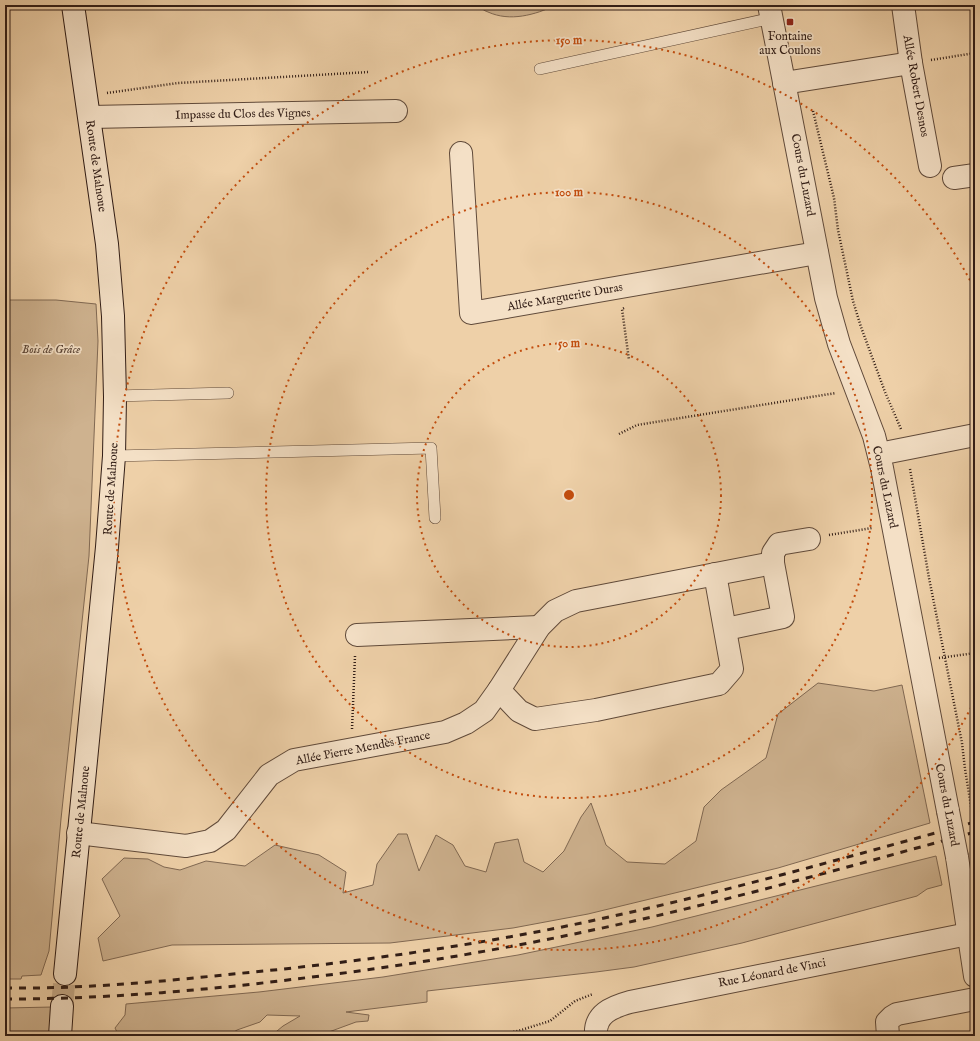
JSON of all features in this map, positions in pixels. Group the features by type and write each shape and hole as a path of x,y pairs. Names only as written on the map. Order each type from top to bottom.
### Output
{"street":[{"name":"Route de Malnoue","path":"65,974 107,547 114,456 115,396 113,316 107,244 73,5"},
{"name":"Allée Robert Desnos","path":"903,5 911,63 930,166"},
{"name":"Cours du Luzard","path":"771,11 817,254 832,322 867,415 879,454 957,857 975,976"},
{"path":"784,83 911,63"},
{"name":"Impasse du Clos des Vignes","path":"90,118 396,111"},
{"name":"Allée Marguerite Duras","path":"461,153 471,313 817,254"},
{"path":"879,454 975,435"},
{"path":"726,629 783,618 773,563 773,553 780,544 809,539"},
{"name":"Allée Pierre Mendès France","path":"78,833 186,846 210,841 226,830 269,775 294,760 445,732 466,723 484,711 499,690 538,627 554,611 576,601 773,563"},
{"path":"499,690 519,711 535,719 596,710 719,684 732,669 715,574"},
{"path":"357,635 538,627"},
{"name":"Rue Léonard de Vinci","path":"596,1036 596,1030 600,1017 614,1006 968,934"},
{"path":"888,1036 887,1022 897,1014 975,999"},
{"path":"60,1036 62,1006"}],"lane":[{"path":"540,69 771,11"},
{"path":"115,396 228,393"},
{"path":"114,456 431,448 434,518"}],"path":[{"path":"911,63 975,53"},
{"path":"87,96 178,83 370,72"},
{"path":"627,305 622,310 629,360"},
{"path":"619,434 637,424 857,389"},
{"path":"809,539 893,524"},
{"path":"351,749 357,635"},
{"path":"950,657 975,653"},
{"path":"971,806 975,826"}],"green space":[{"path":"477,5 556,5 540,12 522,16 505,17 485,11"},
{"name":"Bois de Grâce","path":"5,300 56,300 96,304 98,341 89,556 61,819 49,951 41,975 22,976 21,979 5,979"},
{"path":"818,683 874,691 902,685 930,823 778,868 588,914 513,928 390,943 172,945 103,961 98,938 120,916 102,879 124,858 148,859 164,867 180,870 206,861 245,866 275,845 319,855 346,872 343,893 373,885 377,864 398,834 407,834 419,871 436,835 453,845 465,866 486,872 495,843 518,839 524,862 543,872 564,851 581,817 591,803 606,845 627,862 665,864 696,841 704,807 721,790 766,758 778,714"},
{"path":"936,856 942,885 927,889 917,896 742,943 634,967 427,991 427,1002 346,1012 369,1015 368,1021 356,1022 318,1036 271,1036 283,1026 300,1016 267,1015 260,1022 237,1030 228,1036 119,1036 115,1028 125,1015 126,1004 259,992 383,977 518,955 652,927"},
{"path":"53,1007 50,1036 5,1036 5,1008"}],"tunnel":[{"path":"62,1006 65,974"}],"railway":[{"path":"5,988 90,986 176,980 355,961 476,943 557,928 662,905 767,879 975,822"},
{"path":"5,999 44,999 197,990 352,972 474,953 594,930 677,911 975,832"}],"place":[{"name":"Fontaine aux Coulons","path":"790,22"}]}
